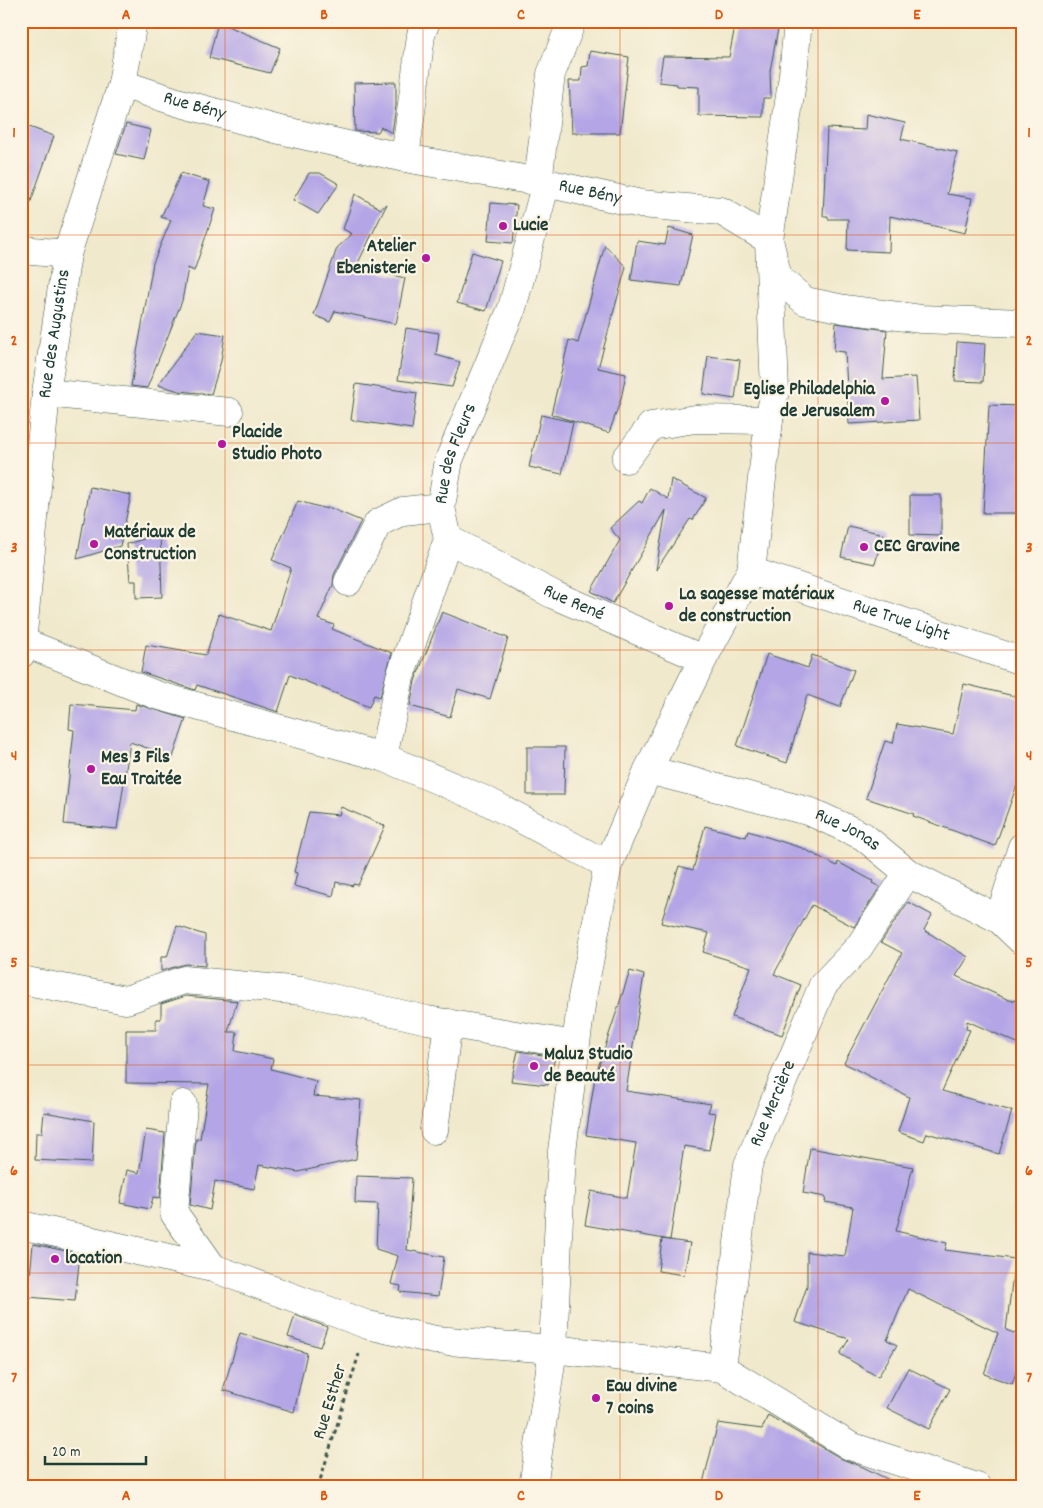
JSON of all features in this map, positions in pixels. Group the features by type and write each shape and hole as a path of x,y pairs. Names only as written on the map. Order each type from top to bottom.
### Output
{"street":[{"name":"Rue des Augustins","path":"22,648 46,392 67,254 122,84 133,21"},
{"path":"405,158 421,34 426,21"},
{"name":"Rue des Fleurs","path":"448,540 441,507 449,460 512,308 542,182 551,74 572,21"},
{"path":"533,1487 553,1349 562,1151 582,998 608,865 648,770 703,659 751,571 769,420 775,391 769,240 793,75 798,21"},
{"name":"Rue Bény","path":"122,84 177,102 267,126 405,158 542,182 641,204 721,211 769,240"},
{"path":"769,240 778,278 805,301 844,310 921,319 1022,323"},
{"path":"21,250 67,254"},
{"path":"46,392 229,412"},
{"path":"626,459 652,426 695,419 769,420"},
{"path":"348,582 378,523 402,511 441,507"},
{"path":"383,756 400,677 448,540"},
{"name":"Rue René","path":"448,540 554,594 703,659"},
{"name":"Rue True Light","path":"751,571 1022,661"},
{"path":"22,648 156,695 383,756 487,801 608,865"},
{"name":"Rue Jonas","path":"648,770 811,812 863,836 908,873 999,919 1022,941"},
{"path":"999,919 1022,847"},
{"name":"Rue Mercière","path":"722,1368 748,1165 823,985 859,947 908,873"},
{"path":"21,980 126,1000 184,980 302,991 448,1023 575,1045"},
{"path":"434,1130 448,1023"},
{"path":"183,1104 174,1213 213,1268"},
{"path":"21,1225 213,1268 368,1325 435,1340 553,1349 722,1368 850,1446 977,1487"}],"path":[{"name":"Rue Esther","path":"318,1487 368,1325"}],"building":[{"path":"736,21 778,29 770,71 771,98 763,98 763,117 699,116 699,87 677,86 677,84 659,82 663,56 729,57"},
{"path":"218,22 280,48 270,73 209,58"},
{"path":"590,51 629,57 620,133 572,133 569,81 581,81 582,67 588,66"},
{"path":"396,82 396,106 392,133 381,127 378,132 355,131 354,83"},
{"path":"866,114 905,123 901,139 957,152 947,194 972,198 965,233 890,216 889,252 847,250 848,219 828,219 828,216 823,216 827,128 865,130"},
{"path":"21,124 54,136 25,218 21,218"},
{"path":"126,124 151,130 144,160 116,154"},
{"path":"181,173 210,182 203,206 215,209 194,271 188,268 182,301 147,388 131,386 153,263 171,220 161,217"},
{"path":"309,173 320,173 339,184 318,214 293,200"},
{"path":"355,194 381,209 387,204 356,267 405,278 396,324 335,311 330,322 314,315 337,248 352,234 343,229"},
{"path":"491,203 517,205 513,243 488,241"},
{"path":"669,228 693,235 681,286 631,280 637,241 665,245"},
{"path":"605,245 626,267 598,368 626,374 621,399 609,433 551,414 569,340 578,343"},
{"path":"472,252 501,261 486,311 457,303"},
{"path":"836,323 887,330 883,379 916,377 919,420 849,424 845,352 834,351"},
{"path":"406,328 439,333 436,355 460,362 452,387 398,380"},
{"path":"197,331 225,335 221,361 211,394 179,391 158,385"},
{"path":"957,342 985,344 983,382 955,381"},
{"path":"708,356 740,360 735,399 703,394"},
{"path":"356,384 417,393 412,429 351,420"},
{"path":"989,405 1022,406 1022,513 983,513"},
{"path":"541,415 573,422 562,474 529,467"},
{"path":"671,479 706,498 693,520 690,519 656,570 666,510 613,603 591,591 620,540 610,528 639,501 642,503 650,488 668,499"},
{"path":"90,487 131,495 120,546 77,559"},
{"path":"910,495 941,495 941,536 910,535"},
{"path":"298,501 327,509 328,507 361,521 334,575 333,585 318,619 334,625 332,629 392,653 380,697 374,695 369,707 290,675 278,712 197,685 195,690 141,672 146,645 206,655 219,614 271,631 291,568 272,560"},
{"path":"848,526 883,534 875,564 841,557"},
{"path":"160,534 162,597 136,598 136,581 130,581 127,544"},
{"path":"442,612 508,638 490,699 458,689 450,717 410,706 415,681"},
{"path":"767,654 808,668 812,655 854,670 840,707 807,695 787,763 737,746"},
{"path":"964,684 1022,698 1022,771 995,846 913,816 914,814 866,798 885,741 893,743 897,724 953,734"},
{"path":"71,704 135,710 136,704 186,719 173,757 130,742 117,829 64,824 74,730 69,729"},
{"path":"527,747 565,747 564,795 527,795"},
{"path":"341,807 385,826 358,885 353,884 353,886 336,882 333,896 294,886 297,873 294,872 309,812 339,815"},
{"path":"705,826 746,837 748,831 802,848 837,866 838,862 873,881 872,883 880,887 854,927 812,905 774,974 801,985 782,1035 732,1017 751,967 703,952 709,933 661,923 679,866 693,870"},
{"path":"908,902 932,915 924,930 968,957 956,976 1009,1000 1022,1001 1022,1045 967,1021 966,1029 970,1030 942,1091 1012,1111 999,1154 927,1133 924,1141 898,1132 909,1097 844,1063 902,953 881,942"},
{"path":"177,926 205,935 205,966 185,964 161,971 161,957 167,957"},
{"path":"630,971 644,975 626,1091 711,1104 708,1112 716,1113 709,1150 684,1146 670,1240 585,1225 591,1191 627,1198 636,1143 586,1135 595,1077"},
{"path":"186,996 237,1001 228,1032 237,1032 235,1051 273,1059 271,1069 316,1081 313,1096 361,1100 356,1159 298,1172 259,1165 254,1189 215,1181 210,1210 190,1205 196,1139 200,1139 209,1084 126,1083 126,1030 156,1030 156,1019 161,1019 161,1004"},
{"path":"518,1051 555,1057 548,1085 511,1081"},
{"path":"44,1112 94,1121 92,1163 35,1160 36,1133 42,1133"},
{"path":"146,1130 165,1133 160,1198 153,1197 150,1209 120,1203 127,1170 139,1173"},
{"path":"810,1148 913,1167 896,1231 947,1243 945,1250 1015,1259 1006,1330 1022,1336 1022,1356 1012,1384 984,1374 998,1333 908,1289 887,1340 897,1345 878,1377 840,1354 849,1339 795,1322 807,1286 807,1252 845,1256 853,1207 825,1202 826,1197 803,1193"},
{"path":"356,1176 412,1178 407,1250 444,1257 438,1296 400,1292 401,1286 391,1284 398,1256 376,1249 378,1204 355,1203"},
{"path":"662,1239 690,1243 684,1275 658,1271"},
{"path":"33,1244 80,1254 75,1301 28,1297"},
{"path":"295,1315 327,1327 320,1347 288,1337"},
{"path":"240,1333 307,1353 294,1412 223,1390"},
{"path":"908,1368 950,1389 929,1429 887,1408"},
{"path":"768,1415 842,1459 903,1487 702,1487 718,1423 762,1429"}],"place":[{"name":"Lucie","path":"503,226"},
{"name":"Atelier Ebenisterie","path":"426,258"},
{"name":"Eglise Philadelphia de Jerusalem","path":"885,401"},
{"name":"Placide Studio Photo","path":"222,444"},
{"name":"Matériaux de Construction","path":"94,544"},
{"name":"CEC Gravine","path":"864,547"},
{"name":"La sagesse matériaux de construction","path":"669,606"},
{"name":"Mes 3 Fils Eau Traitée","path":"91,769"},
{"name":"Maluz Studio de Beauté","path":"534,1066"},
{"name":"location","path":"55,1259"},
{"name":"Eau divine 7 coins","path":"596,1398"}]}
